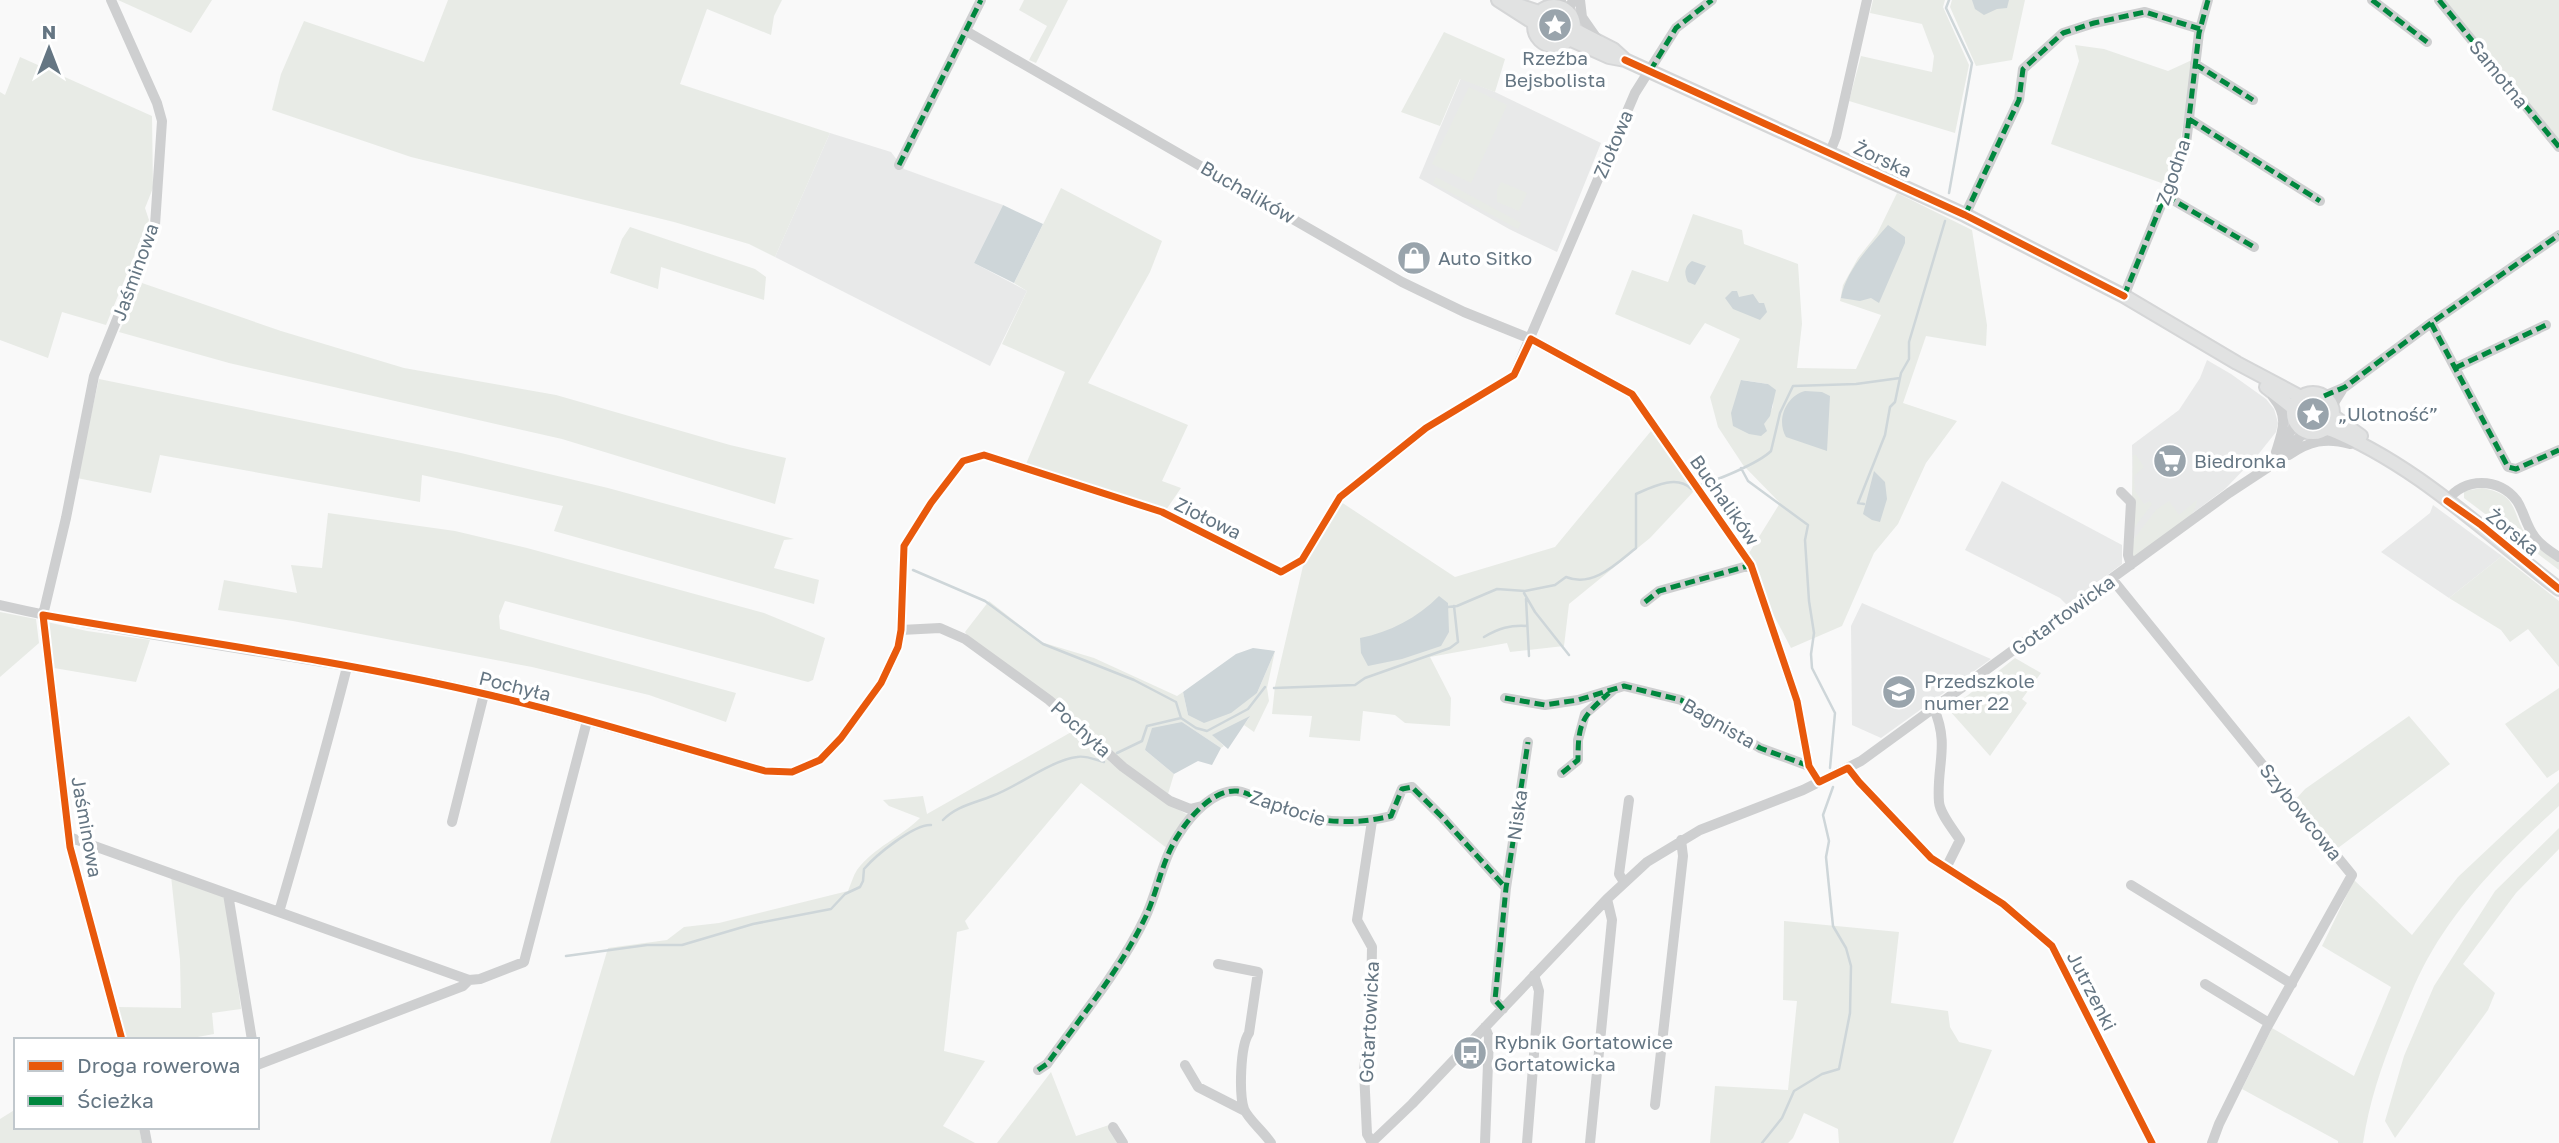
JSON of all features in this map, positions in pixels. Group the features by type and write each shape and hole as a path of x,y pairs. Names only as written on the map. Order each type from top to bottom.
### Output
{"main road":[{"path":"1499,0 1537,18"},
{"path":"1565,4 1573,18 1572,34 1558,46 1545,44 1536,36 1537,18 1548,7 1565,4"},
{"name":"Żorska","path":"1572,34 1600,42 1625,60"},
{"name":"Żorska","path":"1572,34 1609,57 1625,60 1650,71 1965,215 2124,296 2237,363 2297,403"},
{"name":"Żorska","path":"2237,363 2260,382 2297,403"},
{"path":"2314,393 2330,406 2326,428 2316,433 2301,428 2297,403 2314,393"},
{"name":"Żorska","path":"2330,406 2559,589"},
{"name":"Żorska","path":"2326,428 2373,450 2412,474"}],"street":[{"name":"Jaśminowa","path":"111,0 157,103 162,121 155,225 94,376 66,518 43,615 69,837 121,1038"},
{"path":"899,165 981,0"},
{"name":"Żorska","path":"1580,0 1583,18 1600,42"},
{"name":"Ziołowa","path":"901,630 904,547 931,503 963,461 984,455 1162,512 1281,572 1302,560 1340,497 1426,428 1514,375 1622,120 1676,28 1712,0"},
{"path":"1830,152 1836,137 1867,0"},
{"name":"Zgodna","path":"2124,296 2186,144 2200,29 2208,0"},
{"path":"2372,0 2427,42"},
{"name":"Samotna","path":"2439,0 2559,146"},
{"path":"1965,215 2019,100 2023,69 2063,33 2145,12 2200,29"},
{"name":"Buchalików","path":"966,31 1402,282 1464,312 1531,339 1632,394 1751,565 1797,701 1809,766 1819,782"},
{"path":"2195,64 2253,100"},
{"path":"2189,119 2320,201"},
{"path":"2166,196 2254,247"},
{"path":"2330,406 2345,387 2431,323 2559,235"},
{"path":"2431,323 2508,467 2516,469 2559,450"},
{"path":"2455,368 2546,325"},
{"path":"2260,382 2279,404 2284,415 2284,427 2276,456"},
{"name":"Gotartowicka","path":"1372,821 1357,920 1373,947 1371,1005 1364,1071 1367,1134 1371,1143 1607,899 1647,862 1681,840 1713,825 1848,768 1934,709 2254,476 2301,428"},
{"path":"2276,456 2320,441 2335,440 2373,450"},
{"name":"Żorska","path":"2447,501 2454,491 2469,484 2482,482 2501,487 2516,500 2535,537 2559,557"},
{"path":"2121,492 2131,502 2127,555 2130,565"},
{"path":"1645,602 1659,591 1751,565"},
{"name":"Szybowcowa","path":"2112,579 2352,875 2269,1023 2212,1143"},
{"name":"Pochyła","path":"0,605 484,694 765,771 792,772 820,760 841,738 881,683 898,647 901,630 940,628 965,639 1049,700 1123,767 1170,801 1190,809 1203,806"},
{"path":"279,912 292,874 347,667"},
{"name":"Bagnista","path":"1505,698 1545,705 1578,700 1624,686 1681,699 1760,748 1809,766"},
{"path":"1562,773 1578,760 1578,740 1585,714 1615,688"},
{"path":"452,822 484,694"},
{"path":"1934,709 1940,723 1943,751 1939,804 1960,841 1946,868"},
{"path":"259,1064 463,986 469,980 520,965 526,956 587,721"},
{"name":"Niska","path":"1506,888 1528,742"},
{"name":"Jutrzenki","path":"1848,768 1931,858 2003,904 2052,946 2152,1143"},
{"path":"1372,821 1391,816 1402,789 1412,787 1506,888 1495,1000 1503,1009"},
{"name":"Zapłocie","path":"1038,1070 1047,1064 1125,955 1146,917 1178,835 1203,806 1221,794 1238,791 1277,808 1330,822 1372,821"},
{"path":"1624,882 1619,874 1629,800"},
{"name":"Jaśminowa","path":"69,837 469,980"},
{"path":"1655,1105 1684,856 1681,840"},
{"path":"2131,885 2292,984"},
{"path":"228,894 252,1038"},
{"path":"1590,1143 1612,920 1607,899"},
{"path":"1218,964 1258,972 1249,1033 1244,1040 1242,1066 1245,1111"},
{"path":"1527,1143 1539,990 1534,975"},
{"path":"2205,984 2269,1023"},
{"path":"1485,1027 1489,1037 1485,1143"},
{"path":"1185,1065 1198,1087 1245,1111 1271,1143"},
{"path":"1113,1127 1123,1143"}],"shaded area":[{"path":"118,0 212,0 191,33"},
{"path":"448,0 782,0 774,16 771,35 707,9 680,84 830,133 775,257 749,244 674,222 411,157 272,110 281,74 304,21 424,62"},
{"path":"1024,0 1068,0 1036,63 1029,60 1047,26 1019,10"},
{"path":"1873,0 1945,0 1943,7 1969,65 1955,133 1849,101 1861,56 1932,72 1934,56 1922,24 1870,13"},
{"path":"1952,0 2025,0 2012,60 1976,66 1950,7"},
{"path":"1972,0 2009,0 2007,8 1984,15 1975,9"},
{"path":"2444,0 2559,0 2559,147"},
{"path":"1554,12 1564,16 1568,26 1564,36 1554,40 1544,36 1540,26 1544,16"},
{"path":"1444,32 1505,59 1495,92 1460,79 1440,126 1401,112"},
{"path":"2075,45 2104,49 2168,71 2192,60 2180,139 2167,185 2051,144 2079,61"},
{"path":"20,57 152,116 153,188 145,208 149,220 106,325 62,312 48,358 0,340 0,92 5,95"},
{"path":"1461,78 1601,143 1557,252 1509,229 1419,178"},
{"path":"1469,87 1507,105 1471,183 1432,164"},
{"path":"830,133 891,152 904,169 1003,205 974,263 1027,291 990,366 775,257"},
{"path":"1436,177 1521,223 1518,229 1433,183"},
{"path":"1501,182 1527,193 1519,211 1497,202 1497,190"},
{"path":"1061,188 1162,241 1150,272 1088,383 1188,425 1162,481 1181,488 1166,510 1026,464 1065,372 1002,344 1027,291 1014,283"},
{"path":"1897,193 1972,230 1987,325 1986,346 1926,336 1903,403 1957,421 1926,463 1898,524 1874,553 1842,626 1791,648 1772,612 1749,553 1780,503 1743,465 1718,427 1710,397 1740,339 1705,323 1690,345 1615,314 1632,270 1668,282 1693,214 1742,230 1744,244 1798,264 1802,324 1797,368 1856,369 1881,315 1840,301 1843,285 1858,258 1877,234","holes":["1742,380 1768,384 1773,406 1763,424"]},
{"path":"1003,205 1043,224 1014,283 974,263"},
{"path":"1888,225 1905,237 1905,243 1879,303 1871,298 1860,301 1841,298 1853,268"},
{"path":"630,227 755,269 766,277 764,300 661,267 658,289 610,273 622,239"},
{"path":"1692,261 1706,266 1695,285 1688,282 1685,273"},
{"path":"142,283 281,331 404,368 556,395 730,445 786,458 775,504 562,439 229,363 119,332"},
{"path":"1732,291 1737,291 1739,297 1753,294 1759,303 1764,303 1767,312 1760,320 1733,309 1725,298"},
{"path":"2207,360 2266,399 2274,409 2278,423 2276,432 2225,489 2134,557 2132,445 2179,410 2200,378"},
{"path":"99,379 461,453 608,488 794,539 784,540 774,568 819,580 814,604 554,531 563,506 422,475 420,502 160,455 151,493 77,478"},
{"path":"1741,380 1768,384 1776,390 1770,416 1764,424 1767,431 1761,436 1749,434 1733,426 1731,413"},
{"path":"1805,391 1822,392 1830,396 1827,451 1786,437 1783,430 1783,416 1788,403"},
{"path":"2313,399 2323,403 2327,413 2323,423 2313,427 2303,423 2299,413 2303,403"},
{"path":"1651,431 1695,490 1650,538 1569,604 1564,646 1510,652 1507,643 1430,657 1451,698 1450,726 1405,723 1395,715 1363,711 1360,741 1309,737 1312,716 1272,714 1275,686 1303,566 1341,502 1455,577 1555,547"},
{"path":"2133,455 2136,455 2144,467 2134,476 2135,491 2144,504 2150,501 2152,504 2131,532"},
{"path":"1874,471 1885,482 1887,499 1880,522 1863,514"},
{"path":"2002,481 2122,545 2122,564 2067,605 2060,598 1965,550"},
{"path":"2482,488 2503,495 2509,500 2528,538 2559,562 2559,570 2464,498 2464,491"},
{"path":"2197,500 2195,509 2181,526 2134,557 2131,556 2131,543 2156,510 2169,501 2179,515"},
{"path":"2433,505 2502,556 2449,598 2381,552 2430,513"},
{"path":"328,513 455,531 764,613 825,638 813,680 808,682 505,601 499,616 500,629 736,693 726,722 649,695 532,667 293,621 218,610 224,580 297,593 291,565 322,568"},
{"path":"2502,556 2559,601 2559,667 2528,629 2510,642 2501,630 2449,598"},
{"path":"1439,596 1448,603 1449,632 1441,646 1402,659 1368,666 1361,653 1360,638 1402,623"},
{"path":"989,601 1041,642 1094,658 1177,696 1183,692 1188,715 1257,693 1275,651 1267,688 1269,701 1254,732 1244,725 1249,718 1213,735 1224,746 1221,748 1182,722 1145,750 1174,774 1168,794 1119,759 970,640 965,632"},
{"name":"Przedszkole numer 22","path":"1862,603 1991,659 1881,738 1852,725 1851,626"},
{"path":"0,612 36,619 39,643 0,677"},
{"path":"47,622 150,640 136,682 54,668"},
{"path":"1253,648 1275,651 1257,693 1231,713 1204,723 1188,715 1183,692 1236,654"},
{"path":"2015,658 2041,673 2022,699 2027,703 1990,756 1949,710"},
{"path":"2559,688 2559,770 2547,778 2505,724"},
{"path":"1250,716 1228,749 1212,735"},
{"path":"2409,716 2450,764 2338,848 2296,799 2305,789"},
{"path":"1182,722 1221,748 1212,765 1198,761 1174,774 1145,750 1152,728"},
{"path":"1073,731 1128,776 1188,815 1171,838 1168,849 1081,783 965,921 969,929 957,932 944,1051 985,1061 943,1126 975,1143 550,1143 608,948 667,940 684,927 719,923 848,891 856,872 864,862 920,818 889,806 883,800 923,796 927,814"},
{"path":"2559,782 2559,806 2506,856 2474,892 2445,930 2427,960 2385,1058 2372,1099 2363,1143 2338,1143 2242,1089 2272,1028 2354,1076 2391,987 2322,946 2354,880 2412,935 2458,877"},
{"path":"2559,828 2559,849 2516,893 2463,964 2495,993 2488,1010 2395,1138 2385,1121 2404,1056 2434,986 2495,891"},
{"path":"171,876 226,895 241,1009 212,1013 214,1034 192,1038 126,1038 118,1007 181,1008 180,960"},
{"path":"1784,921 1899,932 1891,1003 1948,1011 1950,1027 1959,1042 1992,1050 1953,1143 1839,1143 1838,1129 1804,1113 1788,1143 1710,1143 1715,1086 1788,1090 1797,1001 1783,1000"},
{"path":"1051,1072 1076,1136 1109,1125 1118,1143 997,1143"},
{"path":"14,1110 14,1129 139,1129 142,1143 0,1143 0,1119"}],"waterway":[{"path":"1949,0 1946,8 1972,63 1949,193"},
{"path":"1864,504 1858,503 1885,435 1890,407 1895,402 1901,373 1909,359 1909,342 1945,221"},
{"path":"1698,484 1736,471 1771,451 1780,413 1793,386 1856,384 1900,378"},
{"path":"1741,468 1748,481 1808,525 1805,540 1814,633 1812,668 1835,713 1830,768"},
{"path":"1448,607 1457,606 1497,589 1525,591 1555,585 1566,577 1586,579 1604,573 1636,548 1636,494 1672,482 1679,482 1691,489"},
{"path":"913,570 985,601 1043,644 1134,680 1176,702 1181,718"},
{"path":"1524,593 1535,612 1569,655"},
{"path":"1526,599 1529,656"},
{"path":"1274,688 1355,685 1365,678 1450,648 1458,642 1454,606"},
{"path":"1484,637 1505,628 1527,626"},
{"path":"1117,753 1142,741 1147,726 1181,718 1196,728 1207,731 1248,709 1265,687"},
{"path":"943,820 960,808 1002,792 1066,759 1083,757 1104,762"},
{"path":"1762,1143 1782,1118 1794,1091 1822,1074 1839,1069 1850,1013 1851,966 1846,948 1833,926 1828,877 1826,857 1829,841 1823,815 1833,787"},
{"path":"566,956 647,945 682,945 753,924 831,909 845,894 860,887 864,869 877,856 915,829 931,825"}],"marked path":[{"path":"899,165 981,0"},
{"path":"1650,71 1676,28 1712,0"},
{"path":"2124,296 2186,144 2199,33 2208,0"},
{"path":"2372,0 2427,42"},
{"path":"2439,0 2559,147"},
{"path":"1965,215 2019,100 2023,69 2063,33 2145,12 2200,29"},
{"path":"2195,64 2253,100"},
{"path":"2189,119 2320,201"},
{"path":"2166,196 2254,247"},
{"path":"2324,396 2345,387 2431,323 2559,235"},
{"path":"2431,323 2508,467 2516,469 2559,450"},
{"path":"2455,368 2546,325"},
{"path":"1645,602 1659,591 1751,565"},
{"path":"1505,698 1545,705 1578,700 1624,686 1681,700 1760,748 1809,766"},
{"path":"1562,773 1578,760 1583,721 1609,693"},
{"path":"1503,1009 1495,1000 1506,888 1528,742"},
{"path":"1038,1070 1047,1064 1124,956 1145,918 1168,854 1179,834 1196,812 1220,794 1242,792 1290,813 1347,822 1391,816 1402,789 1412,787 1506,888"}],"cycle path":[{"path":"1625,60 1965,215 2124,296"},
{"path":"121,1038 70,847 43,615 312,659 472,691 546,709 765,771 792,772 820,760 841,738 881,683 898,647 901,630 904,546 931,503 963,461 984,455 1162,512 1281,572 1302,560 1340,497 1426,428 1514,375 1531,339 1632,394 1751,565 1797,701 1809,766 1819,782 1848,768 1931,858 2003,904 2052,946 2152,1143"},
{"path":"2447,501 2481,525 2559,589"}],"place":[{"name":"Rzeźba Bejsbolista","path":"1555,25"},
{"name":"Auto Sitko","path":"1414,258"},
{"name":"„Ulotność”","path":"2313,414"},
{"name":"Biedronka","path":"2170,461"},
{"name":"Przedszkole numer 22","path":"1899,692"},
{"name":"Rybnik Gortatowice Gortatowicka","path":"1470,1053"}]}
